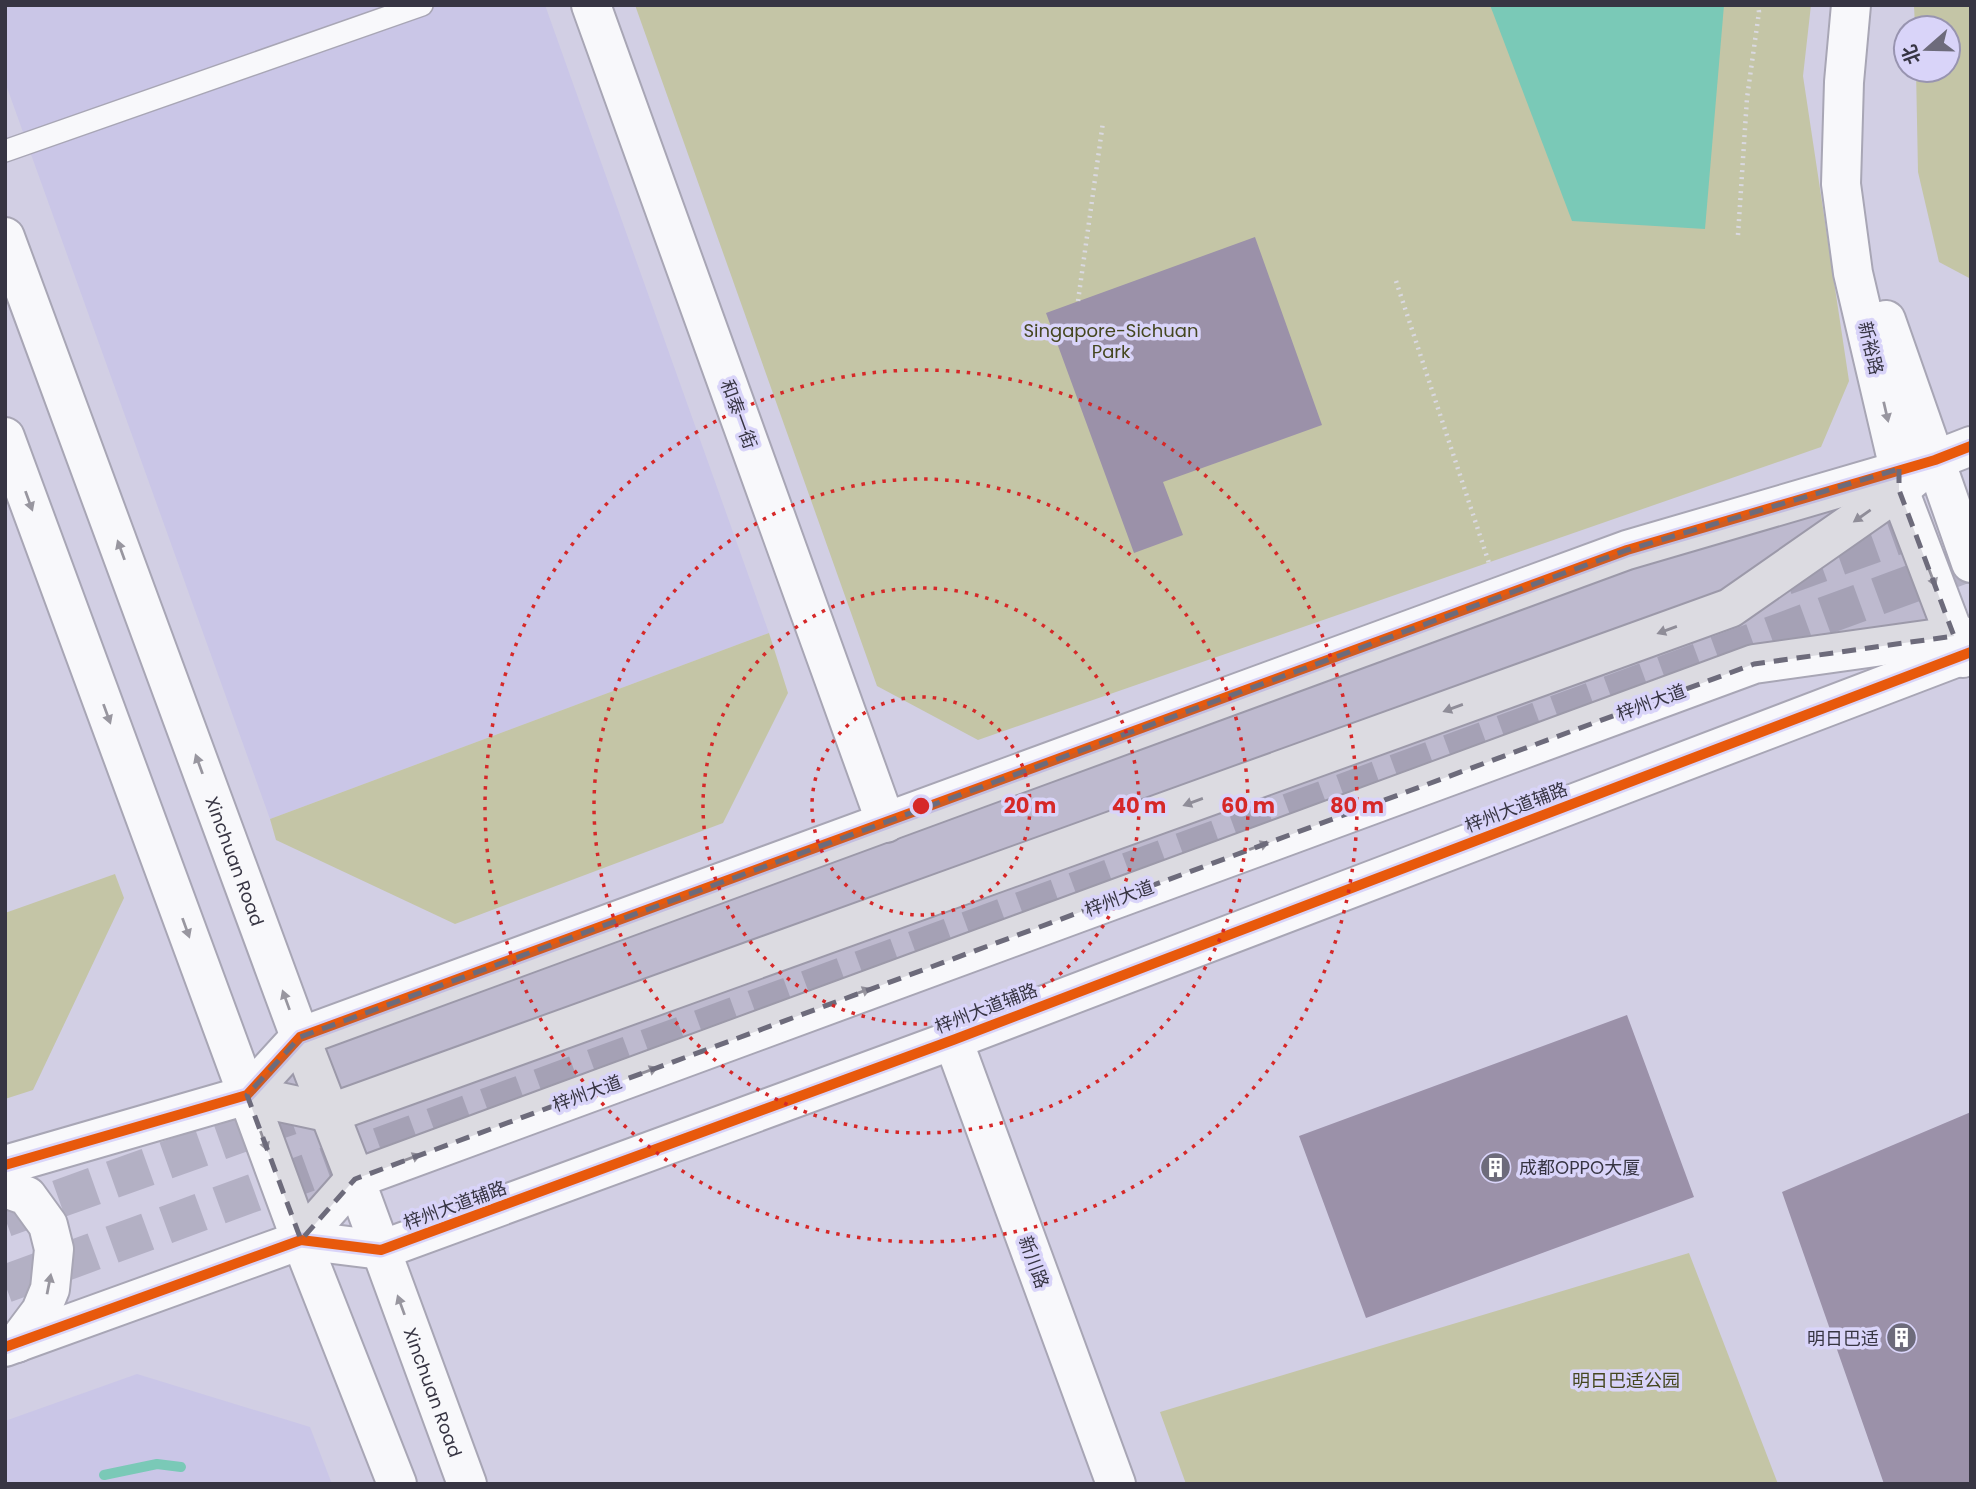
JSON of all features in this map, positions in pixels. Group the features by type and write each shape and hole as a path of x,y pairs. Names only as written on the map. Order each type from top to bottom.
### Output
{"street":[{"name":"和泰一街","path":"591,5 886,823"},
{"name":"新裕路","path":"1851,5 1844,82 1842,184 1853,273 1899,480 1966,652"},
{"name":"新裕路","path":"1869,5 1866,40 1866,227 1888,325 1971,563"},
{"name":"Xinchuan Road","path":"5,237 467,1484"},
{"path":"5,437 247,1096 397,1484"},
{"path":"5,1164 247,1096 331,1113 1730,608 1899,480 1935,460 1971,446"},
{"path":"247,1096 300,1037 1627,550 1899,480"},
{"name":"梓州大道辅路","path":"11,1345 301,1240 382,1250 953,1040 1966,652"},
{"name":"梓州大道","path":"301,1240 355,1179 1755,664 1966,652"},
{"name":"新川路","path":"953,1040 1116,1484"},
{"path":"5,1188 27,1196 48,1225 54,1249 50,1289 41,1311 11,1345"}],"lane":[{"path":"5,151 422,5"}],"path":[{"path":"1738,234 1747,98 1758,5"},
{"path":"1078,301 1103,122"},
{"path":"1396,281 1500,597"}],"highlighted area":[{"path":"1899,469 1899,490 1954,636 1754,664 355,1179 301,1240 247,1095 300,1037 1627,550"}],"shaded area":[{"path":"5,5 545,5 769,633 270,819 5,82"},
{"path":"1490,5 1724,5 1705,229 1572,221"},
{"path":"137,1374 310,1427 332,1484 5,1484 5,1421"}],"green space":[{"name":"Singapore-Sichuan Park","path":"635,5 1811,5 1803,76 1849,381 1821,447 978,740 877,686"},
{"path":"1914,5 1971,5 1971,279 1939,262 1918,172 1916,84 1962,84 1962,14 1914,14"},
{"path":"769,633 788,693 723,823 455,924 276,840 270,819"},
{"path":"115,874 124,898 33,1090 5,1099 5,913"},
{"name":"明日巴适公园","path":"1689,1253 1778,1484 1186,1484 1160,1412"}],"building":[{"path":"1255,237 1322,425 1163,482 1183,535 1134,553 1046,313"},
{"name":"成都OPPO大厦","path":"1627,1015 1694,1197 1366,1318 1299,1136"},
{"name":"明日巴适","path":"1971,1112 1971,1484 1884,1484 1782,1192"}],"waterway":[{"path":"104,1475 157,1464 181,1467"}],"tunnel":[{"path":"1785,576 1971,509"},
{"path":"5,1284 1971,562"},
{"path":"5,1218 290,1116"}],"cycle path":[{"path":"5,1165 247,1095 300,1037 1627,550 1935,460 1971,446"},
{"path":"5,1347 301,1240 381,1250 953,1040 1971,652"}],"place":[{"name":"成都OPPO大厦","path":"1496,1167"},
{"name":"明日巴适","path":"1902,1338"}]}
